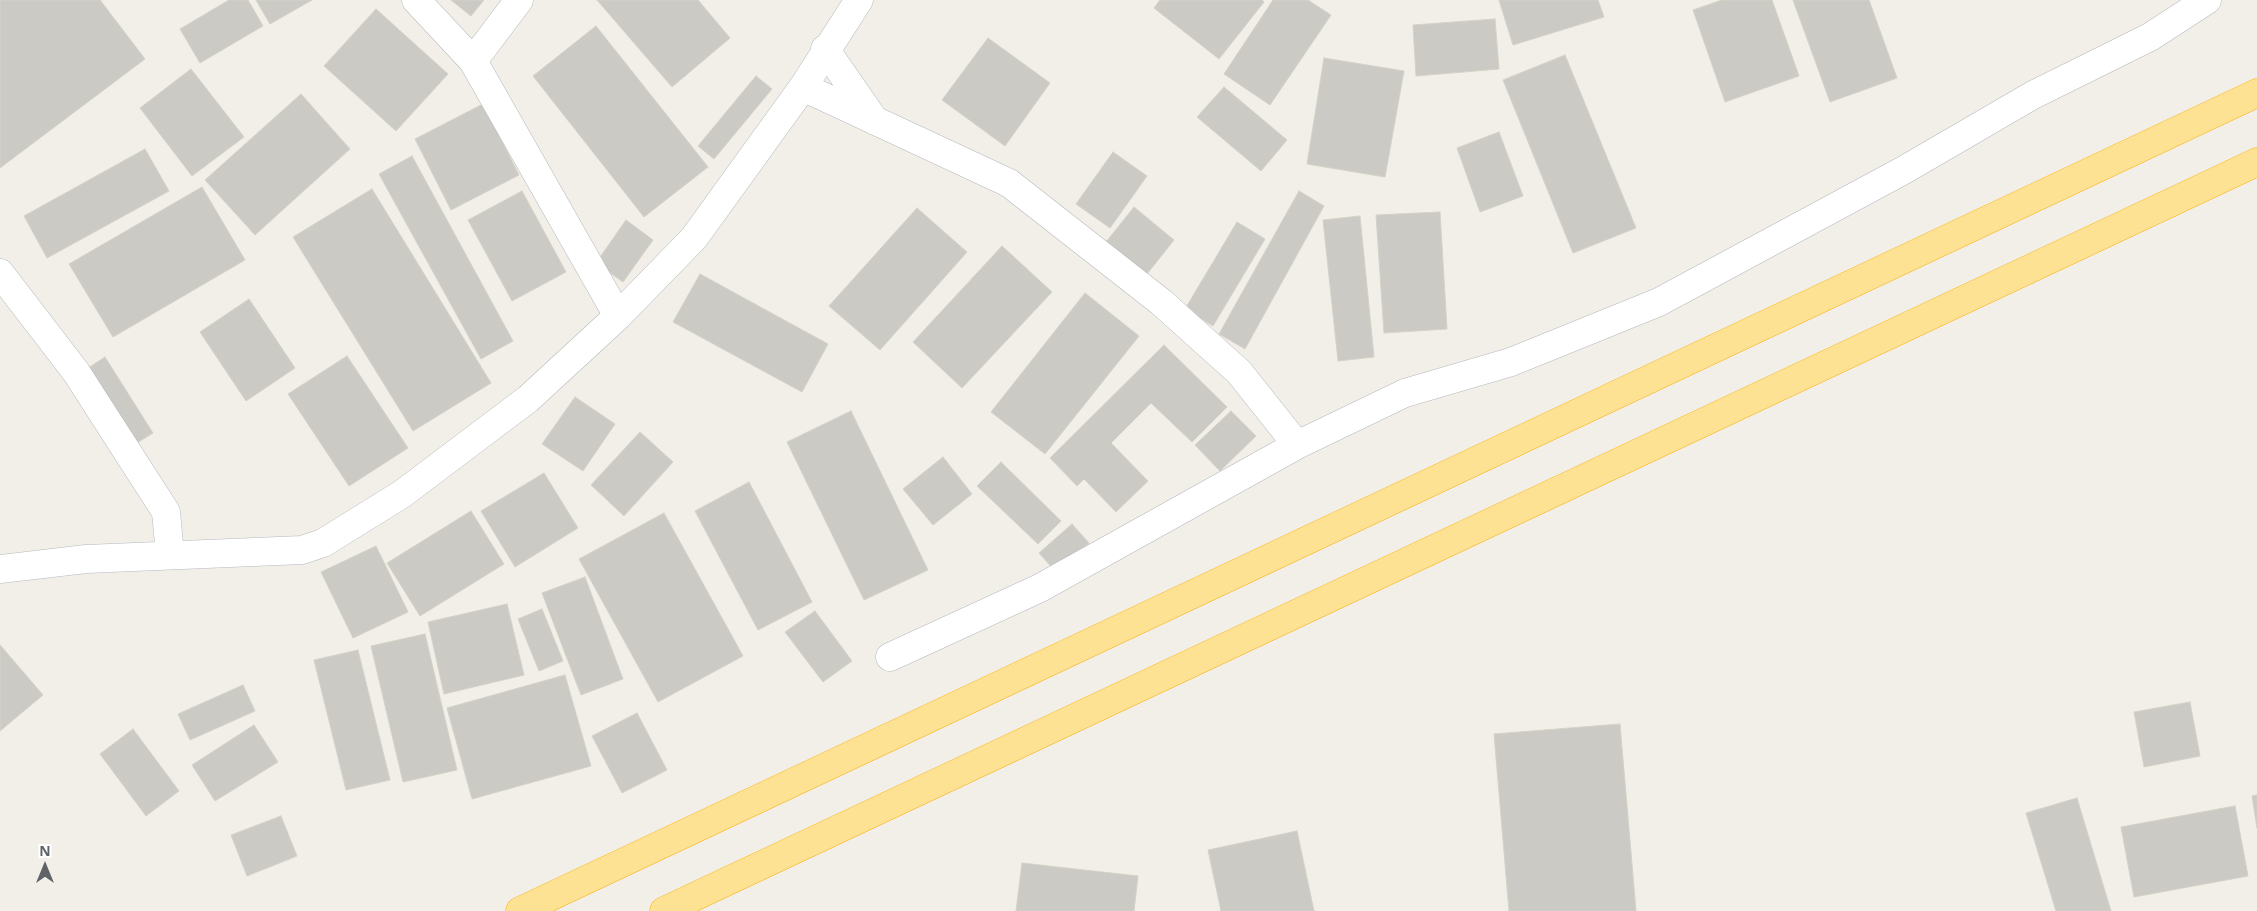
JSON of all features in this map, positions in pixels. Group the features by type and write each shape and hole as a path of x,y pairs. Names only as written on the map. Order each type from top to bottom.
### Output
{"highway":[{"path":"520,911 2257,93"},
{"path":"664,911 2257,162"}],"street":[{"path":"416,0 473,61 618,316"},
{"path":"473,61 520,0"},
{"path":"0,569 86,559 302,550 323,543 402,494 528,399 618,316 694,238 802,87 825,49 859,0"},
{"path":"890,657 1040,588 1297,445 1405,393 1511,362 1659,302 1904,170 2033,95 2150,36 2208,0"},
{"path":"825,49 876,122"},
{"path":"802,87 1009,183 1161,302 1239,372 1297,445"},
{"path":"0,273 76,372 166,512 170,555"}],"building":[{"path":"0,0 100,0 145,59 0,168"},
{"path":"229,0 248,0 263,26 200,63 180,29"},
{"path":"256,0 312,0 270,24"},
{"path":"451,0 484,0 471,16"},
{"path":"597,0 698,0 730,38 672,87"},
{"path":"1160,0 1262,0 1264,2 1219,59 1154,8"},
{"path":"1273,0 1308,0 1331,15 1270,105 1224,74"},
{"path":"1499,0 1598,0 1604,17 1513,45"},
{"path":"1722,0 1772,0 1799,76 1725,102 1693,10"},
{"path":"1793,0 1869,0 1897,78 1830,102"},
{"path":"376,9 448,74 396,131 324,66"},
{"path":"1495,19 1499,69 1416,76 1413,25"},
{"path":"596,26 708,167 644,217 533,76"},
{"path":"988,38 1050,83 1005,146 942,100"},
{"path":"1565,55 1636,228 1573,253 1503,80"},
{"path":"1324,58 1404,71 1385,177 1307,164"},
{"path":"191,69 244,137 192,176 140,108"},
{"path":"756,76 772,89 714,159 698,146"},
{"path":"1224,87 1287,140 1261,171 1197,117"},
{"path":"301,94 350,149 255,235 205,180"},
{"path":"483,104 519,175 451,210 415,139"},
{"path":"1499,132 1523,196 1480,212 1457,148"},
{"path":"145,149 169,191 47,258 24,216"},
{"path":"1113,152 1147,176 1110,228 1076,204"},
{"path":"412,156 513,341 481,359 379,174"},
{"path":"202,187 245,260 113,337 69,264"},
{"path":"372,189 491,383 413,431 293,237"},
{"path":"522,191 566,272 512,301 468,220"},
{"path":"1299,191 1324,206 1245,349 1219,334"},
{"path":"1134,207 1174,240 1143,279 1102,247"},
{"path":"917,208 967,252 880,350 829,306"},
{"path":"1440,212 1447,329 1384,333 1376,215"},
{"path":"1360,216 1374,357 1338,361 1323,220"},
{"path":"626,220 653,240 623,282 596,263"},
{"path":"1237,222 1265,239 1213,326 1185,309"},
{"path":"1002,246 1052,292 962,388 913,342"},
{"path":"700,274 828,344 802,392 673,322"},
{"path":"1085,293 1139,336 1045,454 991,412"},
{"path":"249,299 295,368 246,401 200,332"},
{"path":"1164,345 1227,407 1192,442 1151,403 1111,443 1148,481 1116,512 1084,479 1077,486 1050,458"},
{"path":"347,356 408,448 349,486 288,394"},
{"path":"105,357 153,433 129,448 82,372"},
{"path":"575,397 615,424 583,471 542,444"},
{"path":"851,411 928,570 864,600 787,442"},
{"path":"1231,411 1256,436 1220,471 1195,445"},
{"path":"640,432 673,462 624,516 591,485"},
{"path":"943,457 972,494 933,525 903,489"},
{"path":"1001,462 1061,521 1038,544 977,486"},
{"path":"544,473 578,528 515,567 481,511"},
{"path":"749,482 812,602 758,630 695,511"},
{"path":"471,511 504,564 420,616 387,563"},
{"path":"664,513 743,656 658,702 579,559"},
{"path":"1072,524 1089,543 1056,572 1039,553"},
{"path":"376,546 408,612 353,638 321,572"},
{"path":"585,577 623,679 581,695 542,593"},
{"path":"507,604 524,675 444,694 428,622"},
{"path":"542,609 563,661 539,671 518,619"},
{"path":"815,611 852,661 823,682 785,632"},
{"path":"425,634 457,770 403,782 371,646"},
{"path":"0,645 43,695 0,731"},
{"path":"358,650 390,780 346,790 314,660"},
{"path":"565,675 591,766 472,799 447,708"},
{"path":"243,685 255,711 190,740 178,714"},
{"path":"2190,702 2200,756 2144,767 2134,712"},
{"path":"637,713 667,770 622,793 592,736"},
{"path":"1620,724 1636,911 1509,911 1494,734"},
{"path":"254,725 278,762 215,801 192,765"},
{"path":"133,729 179,791 146,816 100,754"},
{"path":"2257,795 2257,828 2252,796"},
{"path":"2077,798 2111,911 2056,911 2026,813"},
{"path":"2235,806 2248,876 2134,897 2121,827"},
{"path":"281,816 297,856 247,876 231,835"},
{"path":"1297,831 1314,911 1221,911 1208,850"},
{"path":"1022,863 1138,876 1134,911 1016,911"}]}
